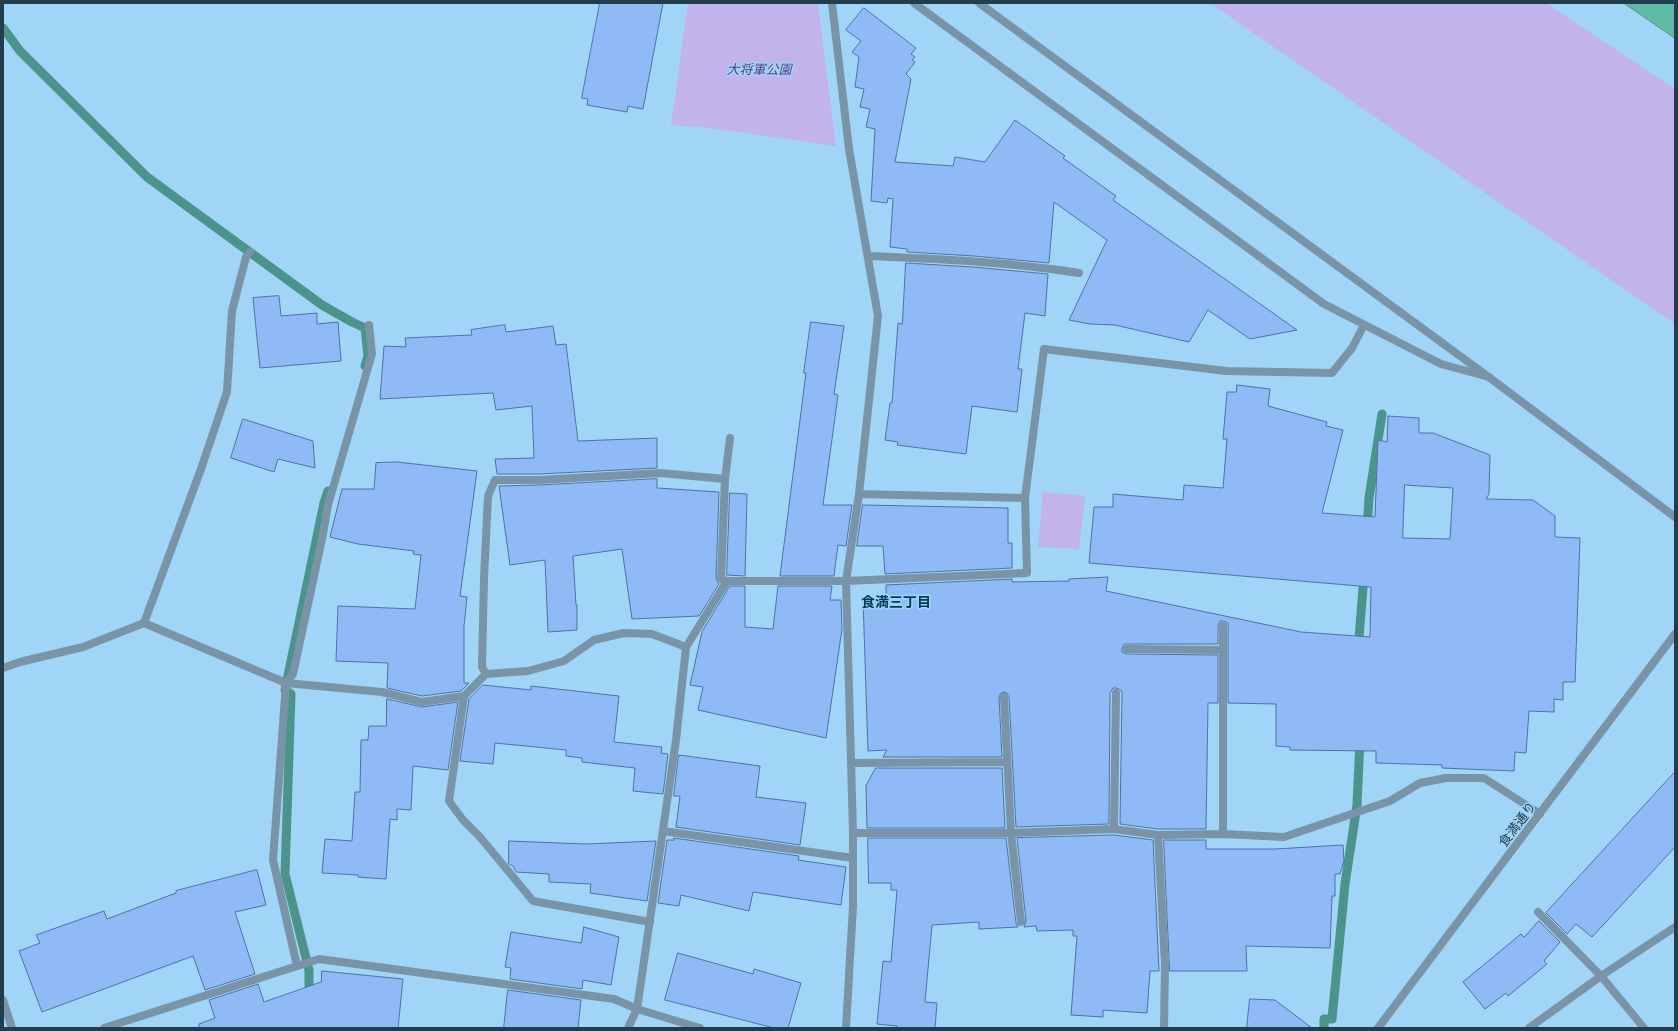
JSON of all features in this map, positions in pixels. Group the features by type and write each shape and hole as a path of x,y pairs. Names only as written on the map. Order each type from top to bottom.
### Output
{"street":[{"path":"832,3 849,149 878,316 859,494 846,581 854,833 854,906 846,1028"},
{"path":"914,3 1324,304 1441,364 1490,378"},
{"path":"979,3 1490,378 1675,518"},
{"path":"144,623 201,469 227,392 232,311 246,257 250,252"},
{"path":"868,256 1043,267 1079,273"},
{"path":"297,966 273,860 286,683 293,674 328,505 372,354 370,325"},
{"path":"730,438 725,479 721,578 727,581 846,581 1027,573 1025,498 1044,349 1226,371 1332,372 1352,348 1364,325"},
{"path":"486,674 482,666 488,496 495,480 539,480 660,473 725,479"},
{"path":"859,494 1025,498"},
{"path":"628,1028 637,1009 676,740 686,647 727,581"},
{"path":"3,668 20,662 83,647 144,623 286,683 382,692 422,702 464,696"},
{"path":"1223,626 1223,834"},
{"path":"650,922 533,901 480,837 463,820 449,801 464,696 486,674 528,671 564,661 594,640 624,633 652,634 686,647"},
{"name":"食満通り","path":"1378,1028 1675,634"},
{"path":"1127,649 1223,650"},
{"path":"1114,829 1116,693"},
{"path":"1004,697 1011,833 1021,922"},
{"path":"851,763 1007,762"},
{"path":"854,833 1011,833 1114,829 1158,835 1223,834 1284,837 1390,801 1420,783 1446,778 1484,778 1540,814"},
{"path":"662,831 853,858"},
{"path":"1158,835 1165,964 1164,1028"},
{"path":"1538,912 1601,976 1644,1028"},
{"path":"1529,1028 1601,976 1675,927"},
{"path":"104,1028 319,959 614,999 637,1009 700,1028"},
{"path":"3,1000 12,1028"}],"green space":[{"name":"大将軍公園","path":"688,3 818,3 836,146 709,128 671,125"},
{"path":"1210,3 1546,3 1675,89 1675,324"},
{"path":"1043,492 1085,496 1079,549 1038,547"}],"shaded area":[{"path":"1624,3 1675,3 1675,38"}],"building":[{"path":"600,3 663,3 643,109 628,106 627,112 587,105 588,99 582,98"},
{"path":"864,8 916,48 911,54 915,57 912,60 915,62 906,74 911,79 895,162 953,166 955,157 985,162 1015,120 1065,156 1063,158 1116,196 1113,200 1297,330 1250,339 1208,310 1189,342 1115,325 1090,324 1069,320 1107,240 1054,202 1049,263 907,252 907,249 890,247 893,199 888,198 887,203 871,201 875,129 866,127 870,109 860,107 864,89 855,87 859,57 852,52 861,41 846,30"},
{"path":"906,263 1048,274 1045,316 1025,313 1018,369 1022,369 1017,412 972,406 966,454 897,445 898,442 885,440 890,403 892,403 898,323 902,324"},
{"path":"279,296 281,316 317,313 317,324 338,322 341,361 260,368 253,298"},
{"path":"811,322 844,326 834,394 838,395 823,505 852,505 846,546 838,545 834,576 780,576 806,373 804,373"},
{"path":"505,325 506,332 553,326 556,345 566,344 578,441 657,438 657,468 539,474 497,474 495,459 534,458 532,406 496,410 493,393 380,399 384,346 406,347 405,338 472,335 471,330"},
{"path":"1237,385 1270,389 1268,406 1327,422 1326,426 1343,430 1322,513 1375,517 1378,440 1387,442 1388,416 1419,418 1419,433 1433,433 1490,455 1489,494 1486,499 1533,500 1555,516 1555,537 1580,538 1575,682 1563,682 1563,700 1554,699 1554,712 1529,711 1526,753 1515,752 1514,771 1442,768 1442,765 1376,763 1376,751 1290,750 1290,747 1276,746 1276,704 1228,703 1228,623 1223,621 1220,621 1218,626 1218,644 1124,644 1122,649 1122,652 1127,654 1218,655 1218,703 1208,703 1206,829 1158,829 1120,824 1122,693 1121,690 1116,688 1113,688 1110,693 1109,824 1016,827 1009,697 1006,692 1001,693 999,697 1002,757 883,757 887,750 868,751 863,599 886,599 886,585 1012,579 1012,582 1069,581 1069,579 1108,577 1106,591 1301,632 1370,637 1371,587 1089,563 1094,507 1113,507 1113,494 1183,500 1184,485 1223,488 1227,439 1223,439 1227,392 1236,392","holes":["1405,485 1453,488 1450,539 1403,538"]},
{"path":"243,419 313,441 315,468 278,459 274,472 231,458"},
{"path":"397,462 477,471 460,596 467,597 464,626 464,683 469,683 461,691 422,696 387,688 388,663 336,661 338,606 415,609 421,555 413,554 414,551 358,544 330,537 342,489 374,489 376,463"},
{"path":"657,479 657,488 719,492 716,579 719,584 699,616 632,619 622,549 573,556 577,605 577,630 548,632 545,560 510,565 499,486"},
{"path":"730,493 747,494 745,576 727,575"},
{"path":"863,505 1008,508 1008,543 1012,543 1012,568 885,574 883,546 857,546"},
{"path":"730,586 745,586 745,627 773,629 778,586 832,586 830,600 841,600 842,629 826,738 698,710 703,687 690,685 702,632"},
{"path":"483,685 531,690 531,686 619,696 614,742 662,747 661,753 668,754 663,794 633,791 635,768 582,762 582,758 566,756 566,750 495,743 493,764 460,761 469,699"},
{"path":"387,699 422,707 458,702 448,770 413,766 411,810 397,809 397,820 390,819 386,879 358,877 358,875 322,873 325,839 352,841 355,792 360,792 361,740 368,740 369,726 386,726"},
{"path":"679,755 760,766 756,797 806,803 800,845 676,827 680,796 674,796"},
{"path":"876,768 1002,768 1005,828 867,828 866,786"},
{"path":"1675,772 1675,847 1592,937 1576,924 1567,934 1546,913"},
{"path":"1114,835 1153,840 1159,971 1150,971 1147,1013 1103,1010 1103,1017 1071,1015 1077,936 1073,936 1073,930 1037,931 1036,926 1024,927 1026,921 1017,838"},
{"path":"674,838 799,856 798,860 846,867 841,905 753,892 749,911 681,895 679,906 658,903 667,840 674,840"},
{"path":"868,838 1006,838 1016,923 1018,927 979,929 979,922 932,925 925,1002 937,1003 935,1028 897,1028 897,1026 877,1024 883,961 891,962 897,890 891,890 891,883 869,883"},
{"path":"1164,840 1206,840 1206,849 1275,849 1343,845 1344,861 1340,874 1335,874 1335,896 1332,896 1330,948 1246,946 1247,971 1170,971"},
{"path":"509,841 586,844 656,841 647,901 590,893 591,884 549,882 549,874 516,872 513,866 509,864"},
{"path":"257,870 266,905 235,912 255,974 205,990 193,956 42,1012 19,951 40,943 36,935 104,911 107,919 176,893 176,891"},
{"path":"1539,921 1560,942 1544,961 1547,964 1508,996 1506,993 1485,1009 1463,982 1521,934 1524,937"},
{"path":"584,927 619,937 611,985 583,980 582,989 510,979 511,968 505,967 511,932 581,943"},
{"path":"678,953 753,974 754,969 801,983 788,1028 774,1028 665,1000"},
{"path":"322,971 403,979 398,1028 199,1028 199,1024 215,1018 209,1000 258,984 264,1002 321,982"},
{"path":"508,990 581,1000 578,1028 504,1028"},
{"path":"1250,999 1275,1000 1312,1028 1247,1028"}],"waterway":[{"path":"3,28 20,51 147,177 322,305 365,328 368,356 365,366"},
{"path":"1367,528 1369,498 1382,414"},
{"path":"309,998 309,970 285,874 291,694 285,690 324,503 328,491"},
{"path":"1360,648 1359,638 1364,575"},
{"path":"1324,1028 1324,1019 1332,1019 1345,884 1357,805 1360,740"}],"district":[{"name":"食満三丁目","path":"896,602"}]}
